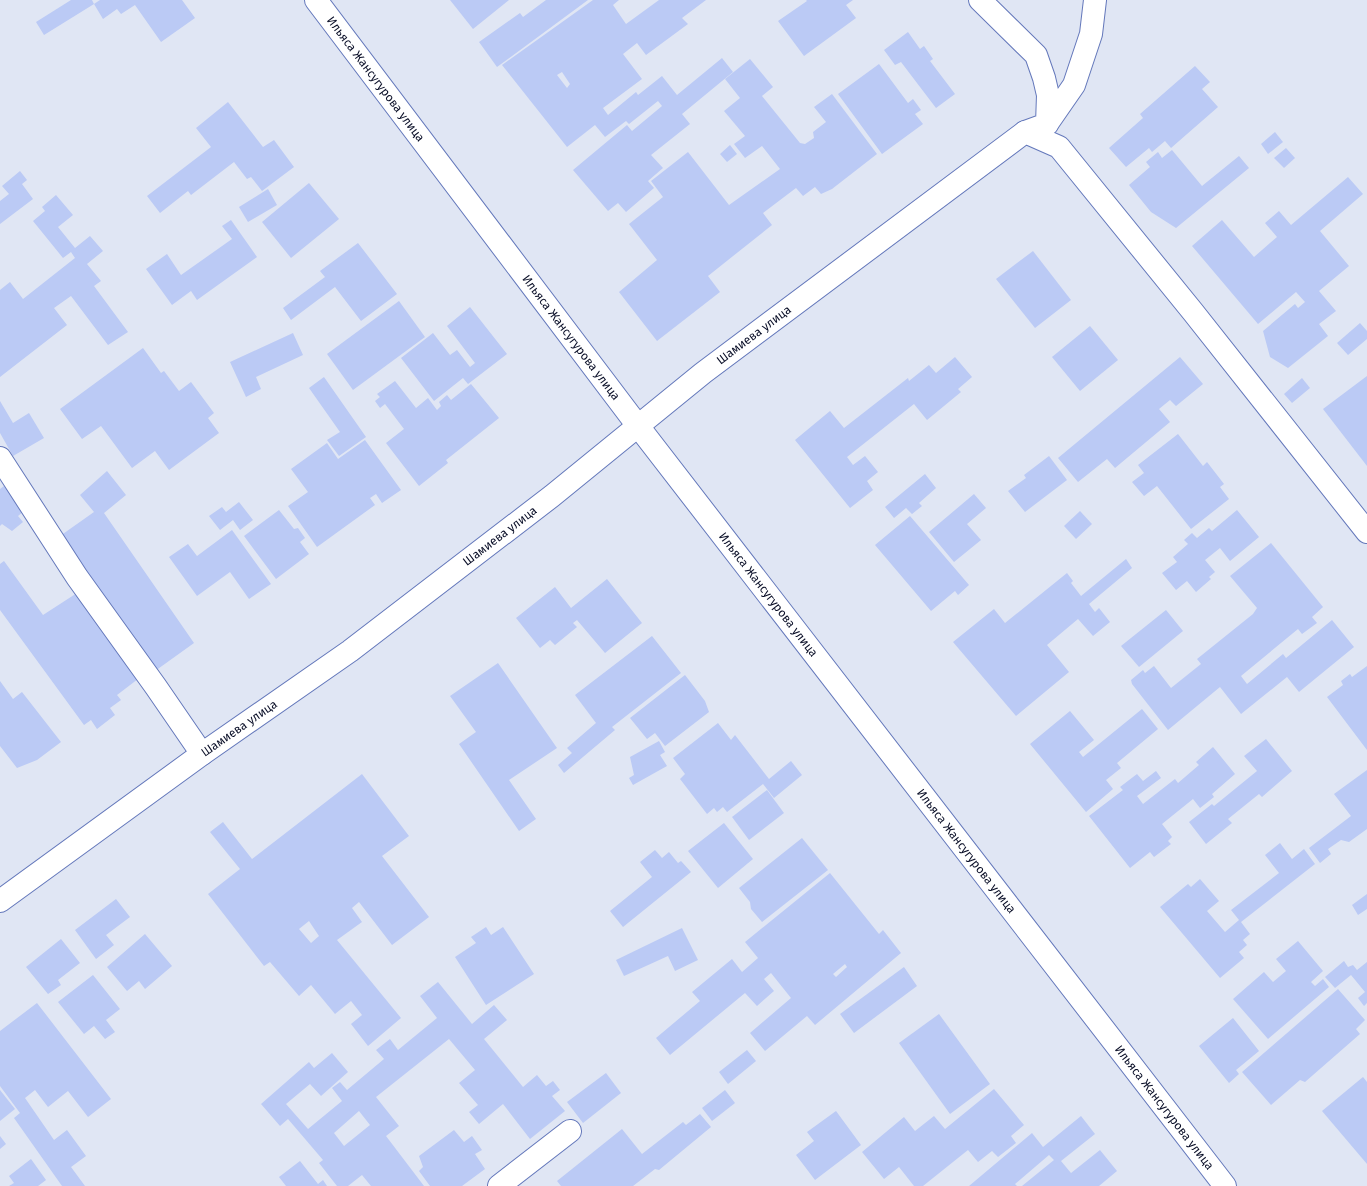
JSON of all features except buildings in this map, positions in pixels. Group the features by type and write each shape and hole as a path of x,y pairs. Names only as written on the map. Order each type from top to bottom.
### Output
{"street":[{"name":"Ильяса Жансугурова улица","path":"316,0 638,426 1225,1186"},
{"path":"980,0 1036,55 1048,95 1047,124"},
{"path":"1047,124 1074,85 1091,34 1095,0"},
{"name":"Шамиева улица","path":"0,901 202,754 350,651 552,496 703,373 989,158 1025,132 1047,124"},
{"path":"1025,132 1058,147 1198,318 1367,532"},
{"path":"0,458 76,577 156,687 202,754"},
{"path":"499,1186 570,1131"}]}
